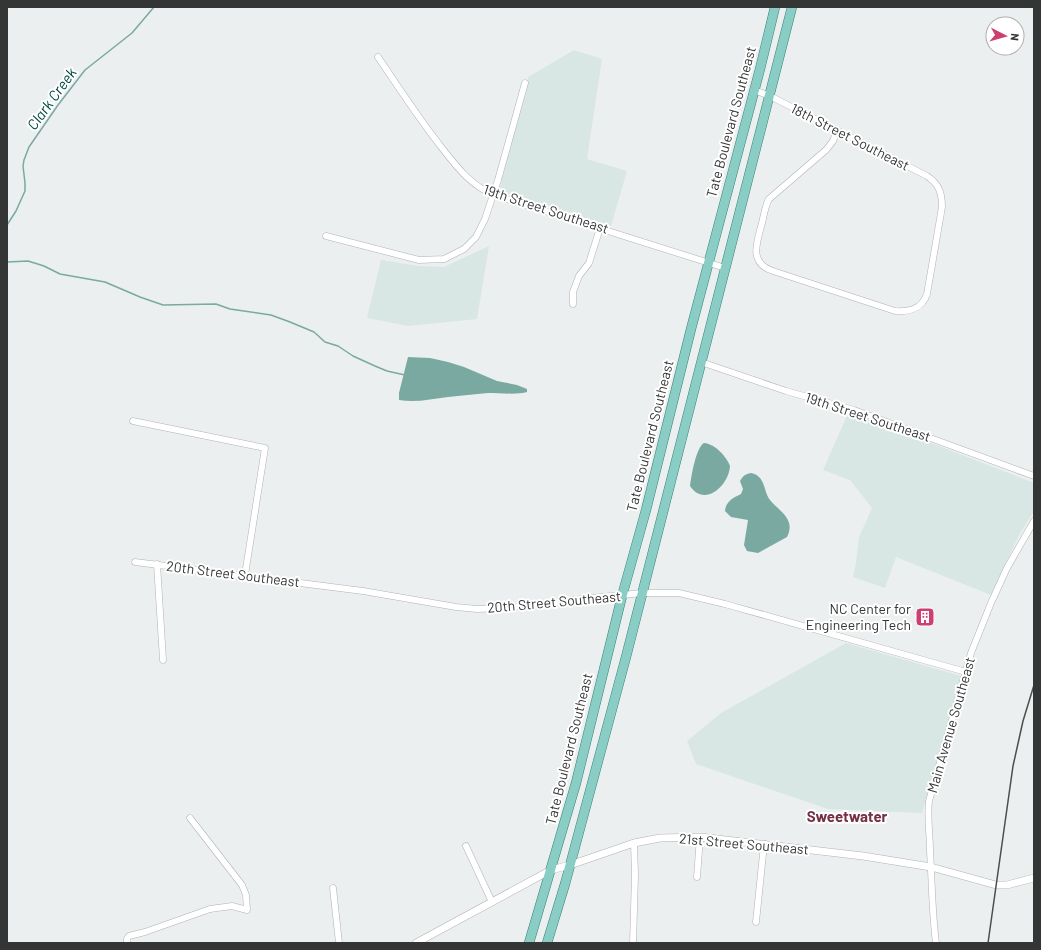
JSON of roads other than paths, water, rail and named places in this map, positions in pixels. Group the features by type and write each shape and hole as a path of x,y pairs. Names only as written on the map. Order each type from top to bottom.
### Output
{"main road":[{"name":"Tate Boulevard Southeast","path":"529,943 576,783 622,596 646,510 775,7"},
{"path":"547,943 570,865 642,593 792,7"}],"street":[{"name":"19th Street Southeast","path":"378,57 409,104 461,172 478,187 494,195 725,268"},
{"path":"326,236 411,259 427,261 444,259 464,249 476,237 494,195 524,83"},
{"name":"18th Street Southeast","path":"754,90 770,96 837,130 927,176 935,182 940,190 942,207 927,294 922,303 913,310 895,310 766,269 756,255 755,248 767,202 771,196 826,150 833,141 837,130"},
{"path":"573,304 573,292 579,276 589,263 600,228"},
{"name":"19th Street Southeast","path":"701,362 786,391 881,419 1034,476"},
{"path":"134,421 265,448 245,575"},
{"name":"Main Avenue Southeast","path":"936,943 928,818 929,801 977,637 994,594 1034,521"},
{"name":"20th Street Southeast","path":"135,562 363,591 477,609 504,608 642,593 671,593 700,597 966,672"},
{"path":"157,564 163,660"},
{"path":"127,941 129,936 145,932 210,909 232,906 247,910 246,895 242,885 190,818"},
{"path":"697,877 700,837"},
{"name":"21st Street Southeast","path":"416,943 550,870 570,865 634,843 660,838 700,837 848,854 931,867 996,885 1007,885 1034,878"},
{"path":"633,943 635,875 634,843"},
{"path":"756,922 765,844"},
{"path":"466,846 492,902"},
{"path":"333,888 339,943"}],"waterway":[{"name":"Clark Creek","path":"7,225 16,211 25,191 23,166 29,147 58,105 85,70 132,33 154,7"},
{"path":"7,262 28,261 44,266 60,274 105,282 163,305 216,304 230,309 271,315 314,332 325,342 338,346 353,356 375,366 387,371 405,375"}],"railway":[{"path":"988,943 1013,766 1023,721 1034,685"}],"place":[{"name":"NC Center for Engineering Tech","path":"925,617"}],"district":[{"name":"Sweetwater","path":"847,817"}]}
